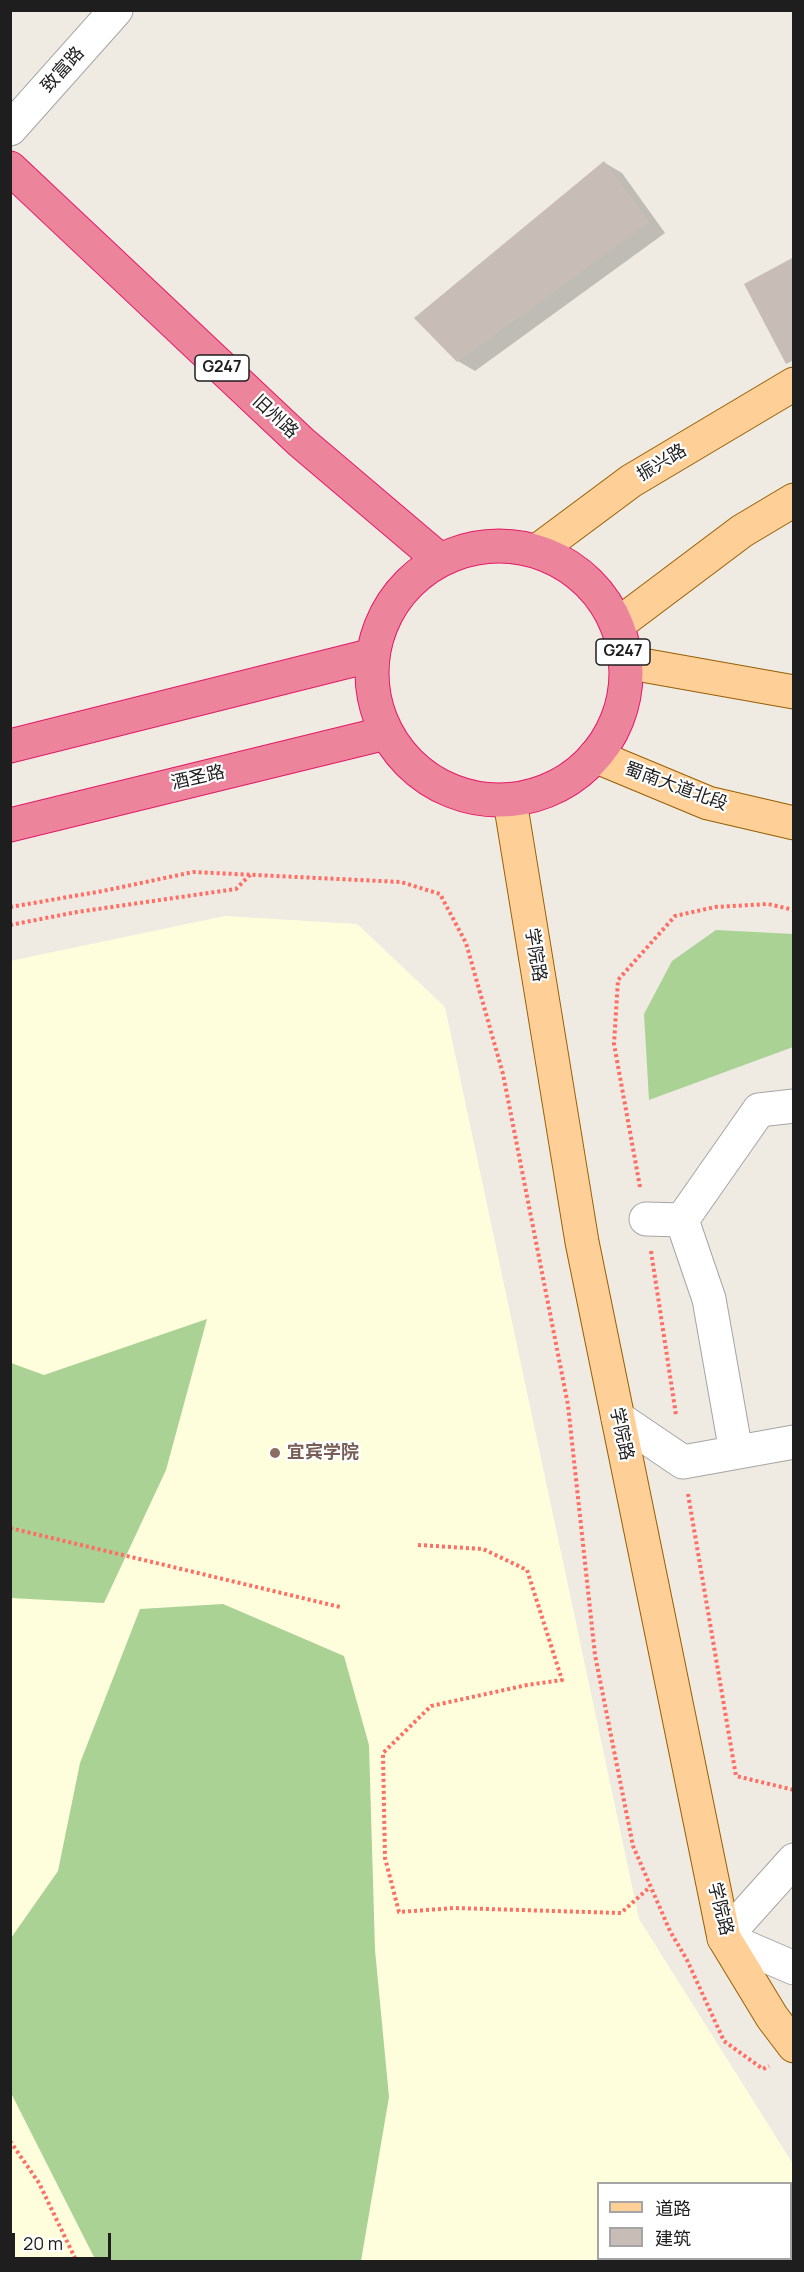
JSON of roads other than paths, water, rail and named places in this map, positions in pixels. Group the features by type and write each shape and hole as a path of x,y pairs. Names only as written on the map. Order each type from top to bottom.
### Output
{"highway":[{"name":"旧州路","path":"10,168 301,442 440,560"},
{"name":"G247","path":"373,655 385,617 408,584 440,560 471,549 504,546 537,551 571,568 598,593 617,625 625,662 624,696 614,728 595,756 571,778 542,794 510,801 473,799 438,786 408,763 386,733"},
{"path":"10,746 373,655 374,695 386,733"},
{"name":"酒圣路","path":"10,825 386,733"}],"main road":[{"name":"振兴路","path":"537,551 631,482 794,384"},
{"path":"617,625 742,531 794,500"},
{"path":"625,662 794,692"},
{"name":"蜀南大道北段","path":"595,756 708,803 794,823"},
{"name":"学院路","path":"510,801 582,1242 724,1938 772,2017 783,2055"}],"street":[{"name":"致富路","path":"10,129 116,10"},
{"path":"682,1220 759,1110 794,1106"},
{"path":"646,1219 682,1220"},
{"path":"682,1220 709,1299 736,1452"},
{"path":"618,1418 683,1462 794,1442"},
{"path":"794,1860 724,1938 794,1968"}],"place":[{"name":"宜宾学院","path":"275,1453"}]}
